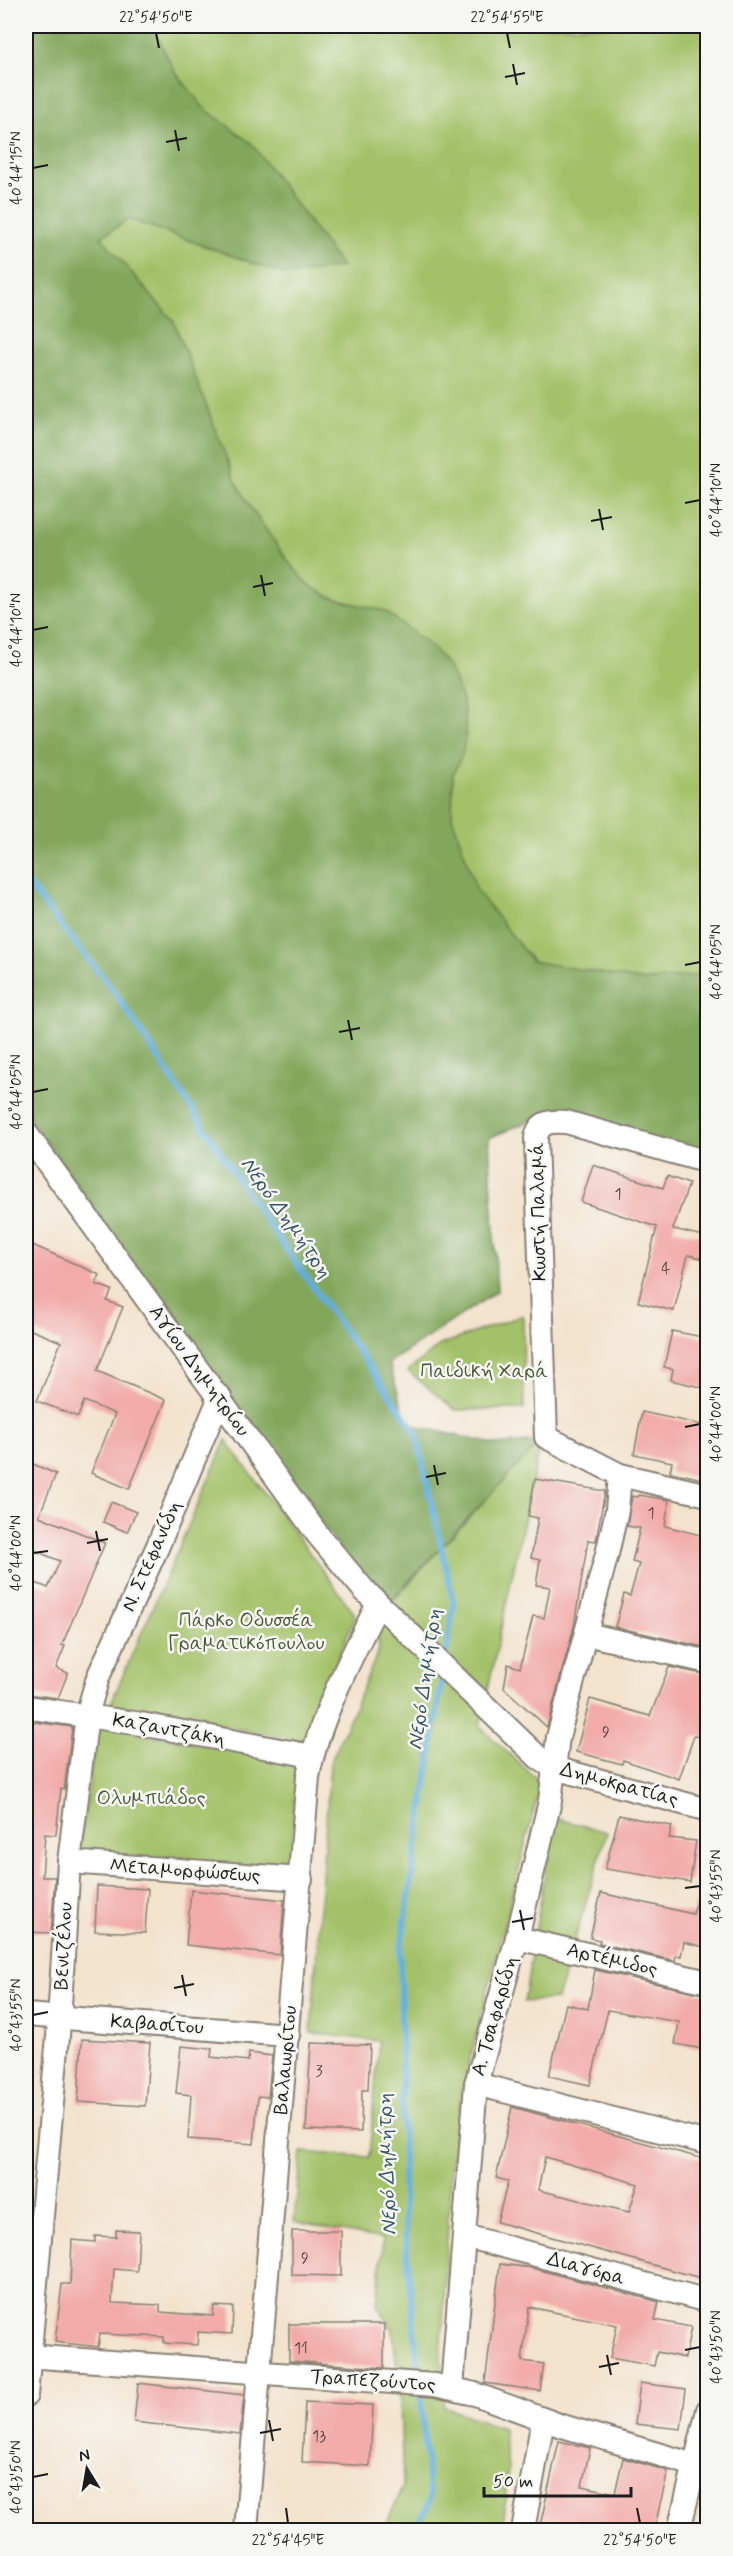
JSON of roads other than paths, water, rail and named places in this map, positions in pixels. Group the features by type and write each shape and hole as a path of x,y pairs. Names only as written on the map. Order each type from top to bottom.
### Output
{"street":[{"name":"Κωστή Παλαμά","path":"620,1475 546,1437 536,1138 540,1127 545,1122 567,1122 708,1162"},
{"name":"Αγίου Δημητρίου","path":"26,1132 318,1535 353,1578 378,1604"},
{"name":"Ν. Στεφανίδη","path":"87,1715 98,1677 157,1548 220,1397"},
{"path":"620,1475 708,1495"},
{"name":"Α. Τσαφαρίδη","path":"444,2386 465,2236 476,2084 517,1938 550,1801 558,1737 617,1510 620,1475"},
{"name":"Δημοκρατίας","path":"378,1604 539,1758 554,1768 708,1810"},
{"name":"Βαλαωρίτου","path":"246,2530 301,1879 305,1802 312,1756 356,1648 378,1604"},
{"path":"586,1634 708,1662"},
{"name":"Καζαντζάκη","path":"26,1707 87,1715 312,1756"},
{"name":"Βενιζέλου","path":"27,2356 59,2018 69,1862 87,1715"},
{"name":"Μεταμορφώσεως","path":"69,1862 301,1879"},
{"name":"Αρτέμιδος","path":"517,1938 708,1982"},
{"name":"Καβασίτου","path":"26,2015 288,2035"},
{"path":"476,2084 708,2143"},
{"name":"Διαγόρα","path":"465,2236 708,2301"},
{"path":"26,2395 27,2356"},
{"name":"Τραπεζούντος","path":"27,2356 444,2386 493,2400 543,2420 702,2467"},
{"path":"679,2530 702,2467 708,2410"},
{"path":"524,2530 543,2420"}],"waterway":[{"name":"Νερό Δημήτρη","path":"26,882 114,991 262,1215 416,1432 454,1605 445,1660"},
{"name":"Νερό Δημήτρη","path":"419,2379 404,2219 400,1954 443,1673"},
{"name":"Νερό Δημήτρη","path":"415,2530 430,2502 420,2389"}],"park label":[{"name":"Παιδική Χαρά","path":"484,1371"},
{"name":"Πάρκο Οδυσσέα Γραματικόπουλου","path":"246,1632"},
{"name":"Ολυμπιάδος","path":"151,1798"}]}
